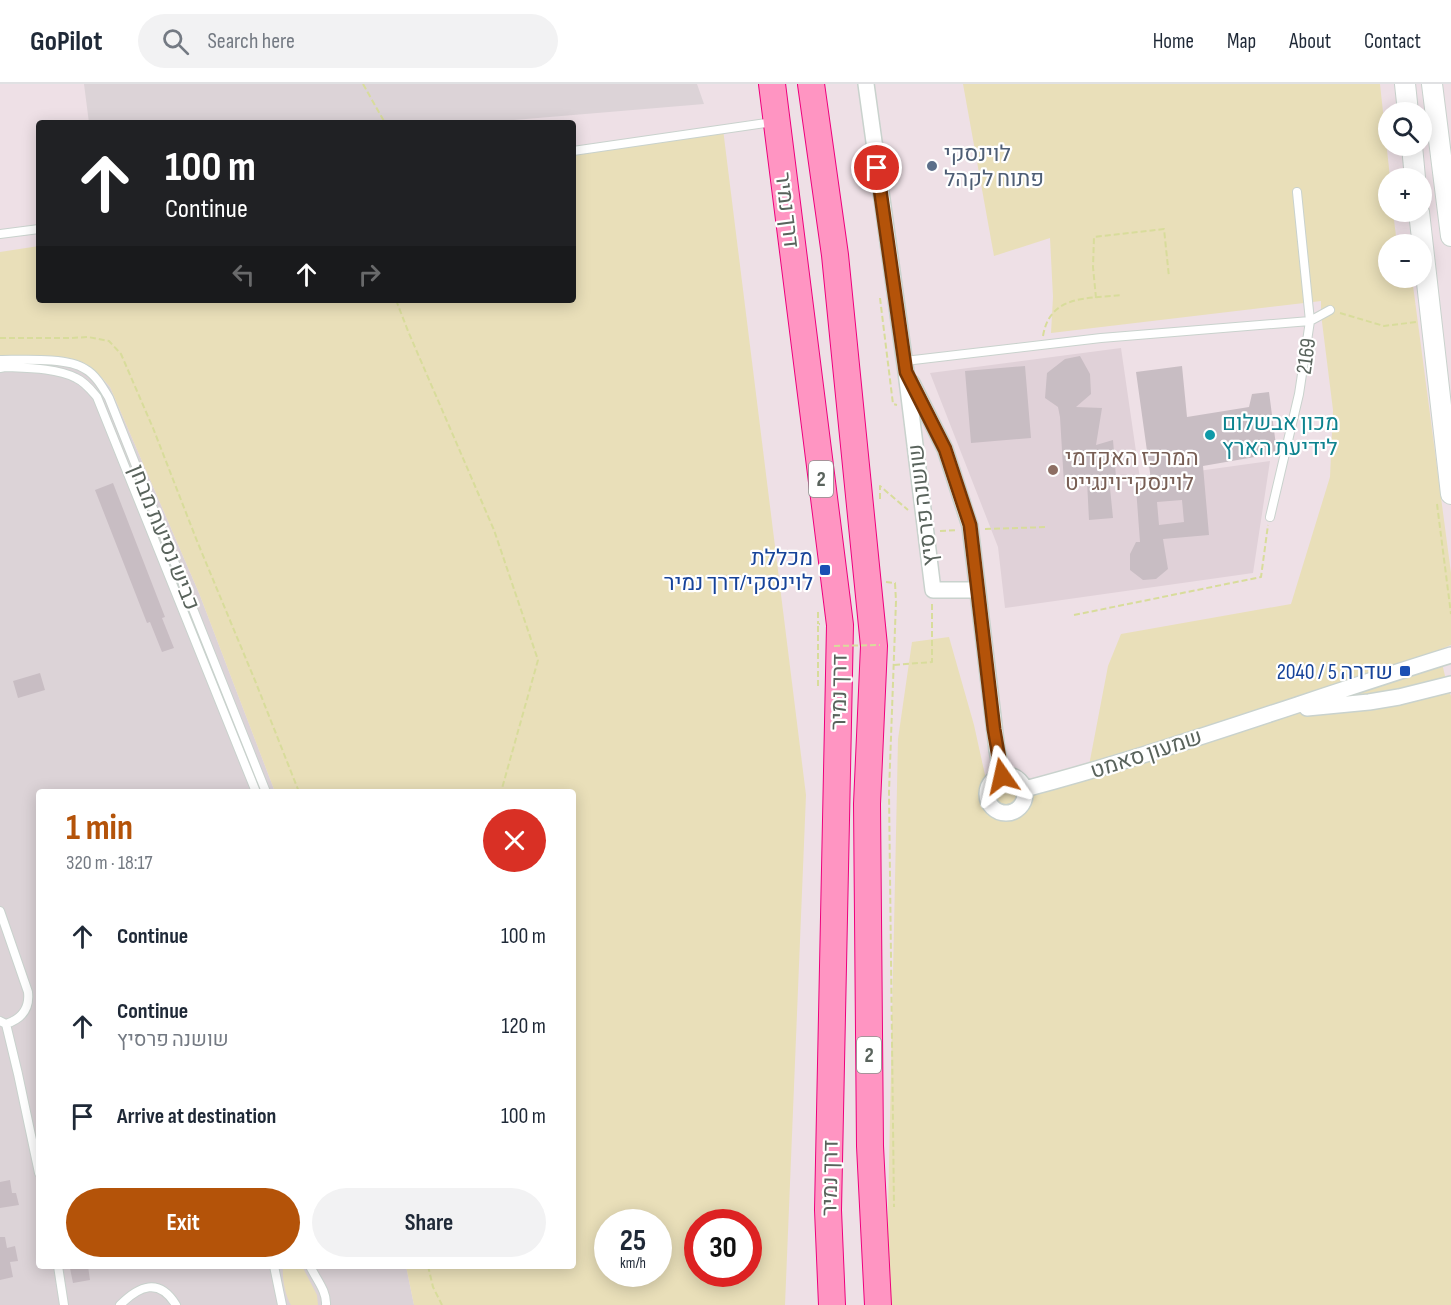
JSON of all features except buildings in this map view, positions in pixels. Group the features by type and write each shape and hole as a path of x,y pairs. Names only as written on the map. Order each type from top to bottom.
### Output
{"highway":[{"name":"דרך נמיר","path":"772,84 840,625 828,1210 832,1305"},
{"name":"דרך נמיר","path":"811,84 834,255 874,646 867,804 870,1146 878,1305"}],"street":[{"name":"שושנה פרסיץ","path":"866,84 933,590 977,590"},
{"path":"1405,84 1407,102"},
{"path":"1432,84 1451,236"},
{"path":"1420,222 1451,494"},
{"path":"905,367 945,449 970,530 1002,776"},
{"name":"שמעון סאמט","path":"1025,789 1127,760 1451,655"},
{"name":"שמעון סאמט","path":"1265,714 1369,702 1451,684"},
{"path":"1002,776 1012,776 1018,779 1025,789 1021,806 1010,813 993,808 987,796 990,784 994,779 1002,776"}],"lane":[{"path":"576,151 777,122"},
{"name":"2169","path":"1270,517 1299,394 1310,321 1296,192"},
{"path":"0,234 36,229"},
{"path":"905,367 1101,338 1310,321 1330,310"},
{"name":"כביש נסיעת מבחן","path":"0,360 68,362 86,369 101,385 114,409 265,789"},
{"name":"כביש נסיעת מבחן","path":"0,368 46,369 76,377 97,397 255,789"},
{"path":"0,911 28,992 29,1000 26,1010 15,1021 3,1023 18,1074 36,1159"},
{"path":"58,1269 64,1305"},
{"path":"275,1269 282,1305"},
{"path":"312,1269 327,1298 326,1305"},
{"path":"120,1305 144,1287 155,1287 164,1292 176,1305"}],"path":[{"path":"363,84 383,120"},
{"path":"1096,298 1093,267 1094,237 1164,229 1169,278"},
{"path":"1042,345 1045,328 1057,308 1069,301 1122,295"},
{"path":"397,303 494,530 538,660 502,789"},
{"path":"1330,310 1384,326 1431,321"},
{"path":"0,338 88,337 109,341 121,354 153,428 297,789"},
{"path":"880,507 880,486 925,524 970,530 1048,527"},
{"path":"1074,615 1261,577 1270,517"},
{"path":"882,582 895,583 889,792 894,1213"},
{"path":"887,666 932,662 933,590"},
{"path":"834,646 880,645"},
{"path":"429,1269 433,1287 442,1305"}],"shaded area":[{"path":"84,84 697,84 704,104 514,120 89,120"},
{"path":"963,84 1380,84 1382,102 1378,102 1378,156 1388,156 1389,168 1378,168 1378,222 1394,222 1396,234 1378,234 1378,288 1413,288 1451,573 1451,645 1439,650 1451,696 1451,1305 886,1305 898,739 912,642 949,637 974,725 987,784 993,792 1087,776 1108,666 1121,634 1291,604 1330,477 1333,410 1321,301 1051,333 1053,297 1050,238 994,256"},
{"path":"723,129 806,795 785,1305 414,1305 407,1269 576,1269 576,789 274,789 199,593 110,387 90,367 72,359 52,356 0,357 0,252 36,246 36,303 576,303 576,154"},
{"name":"המרכז האקדמי לוינסקי־וינגייט","path":"1121,348 1140,479 1270,461 1253,573 1005,608 998,547 930,373"},
{"path":"59,356 82,362 96,372 110,387 199,593 274,789 36,789 36,1269 407,1269 414,1305 0,1305 0,357"},
{"path":"283,1269 304,1269 317,1295 318,1305 291,1305"}],"place":[{"name":"לוינסקי פתוח לקהל","path":"932,166"},
{"name":"מכון אבשלום לידיעת הארץ","path":"1210,435"},
{"name":"המרכז האקדמי לוינסקי־וינגייט","path":"1053,470"},
{"name":"מכללת לוינסקי/דרך נמיר","path":"825,570"},
{"name":"שדרה 5 / 2040","path":"1405,671"}],"route":[{"path":"877,168 906,372 945,449 970,525 994,729 1002,776"}]}
